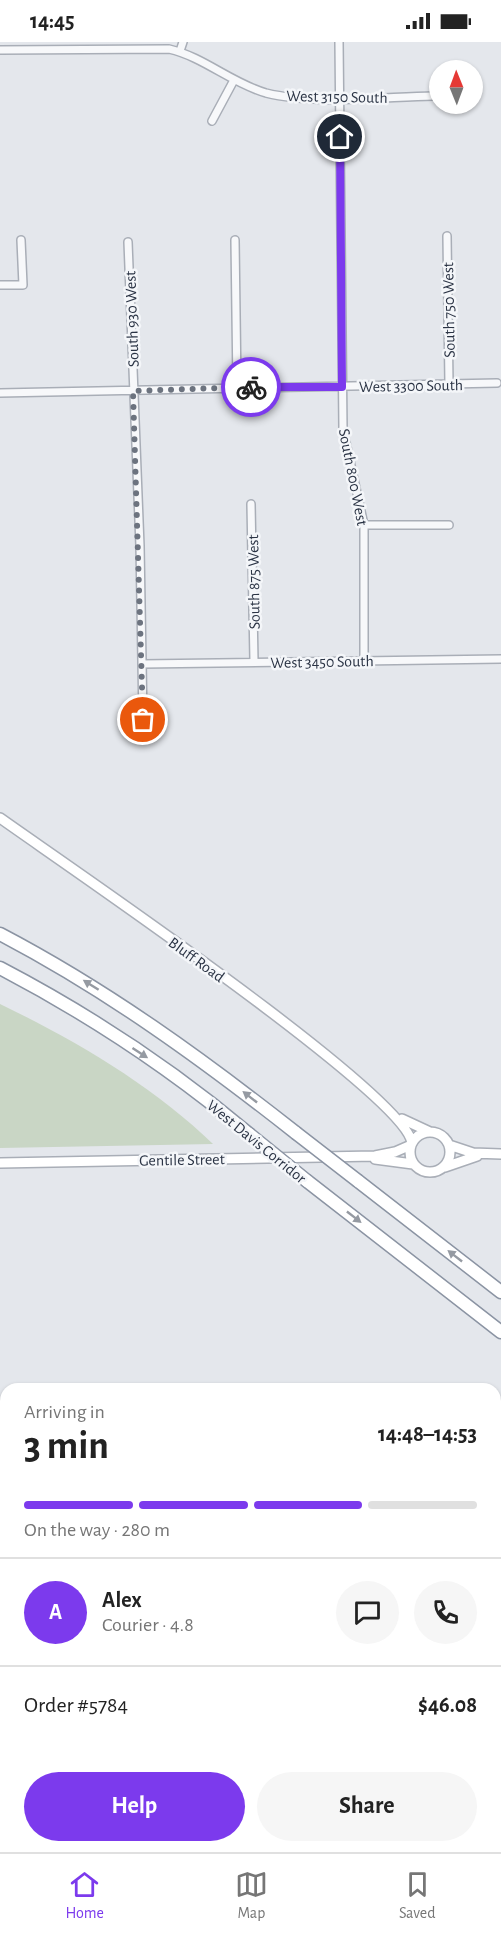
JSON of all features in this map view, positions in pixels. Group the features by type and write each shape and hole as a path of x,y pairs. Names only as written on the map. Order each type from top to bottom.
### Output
{"highway":[{"name":"West Davis Corridor","path":"0,934 80,979 149,1022 213,1067 501,1292"},
{"name":"West Davis Corridor","path":"0,968 80,1013 153,1061 501,1332"}],"main road":[{"name":"Bluff Road","path":"0,818 298,1032 387,1108 405,1126 411,1144"},
{"name":"Bluff Road","path":"387,1108 430,1132"},
{"path":"444,1167 450,1155 449,1145 443,1137 430,1132 420,1134 411,1144 410,1155 413,1164 420,1170 430,1173 471,1157 489,1154"},
{"name":"Gentile Street","path":"0,1163 364,1156 395,1152 411,1144"},
{"path":"449,1145 466,1151 501,1154"},
{"name":"Gentile Street","path":"364,1156 413,1164"}],"street":[{"path":"180,51 183,42"},
{"name":"South 800 West","path":"339,42 342,387 348,459 364,525 364,660"},
{"name":"West 3150 South","path":"0,50 157,48 180,51 234,80 266,93 302,98 429,96"},
{"path":"212,121 234,80"},
{"name":"South 750 West","path":"447,236 449,384"},
{"path":"0,285 23,285 21,240"},
{"path":"235,240 237,387"},
{"name":"South 930 West","path":"128,242 143,720"},
{"name":"West 3300 South","path":"0,393 497,383"},
{"name":"South 875 West","path":"251,504 254,661"},
{"path":"364,525 449,525"},
{"name":"West 3450 South","path":"142,664 501,659"}],"green space":[{"path":"0,1004 112,1066 165,1103 213,1144 0,1148"}],"way so far":[{"path":"143,720 140,546 133,391 251,387"}],"route":[{"path":"251,387 342,387 340,137"}]}
